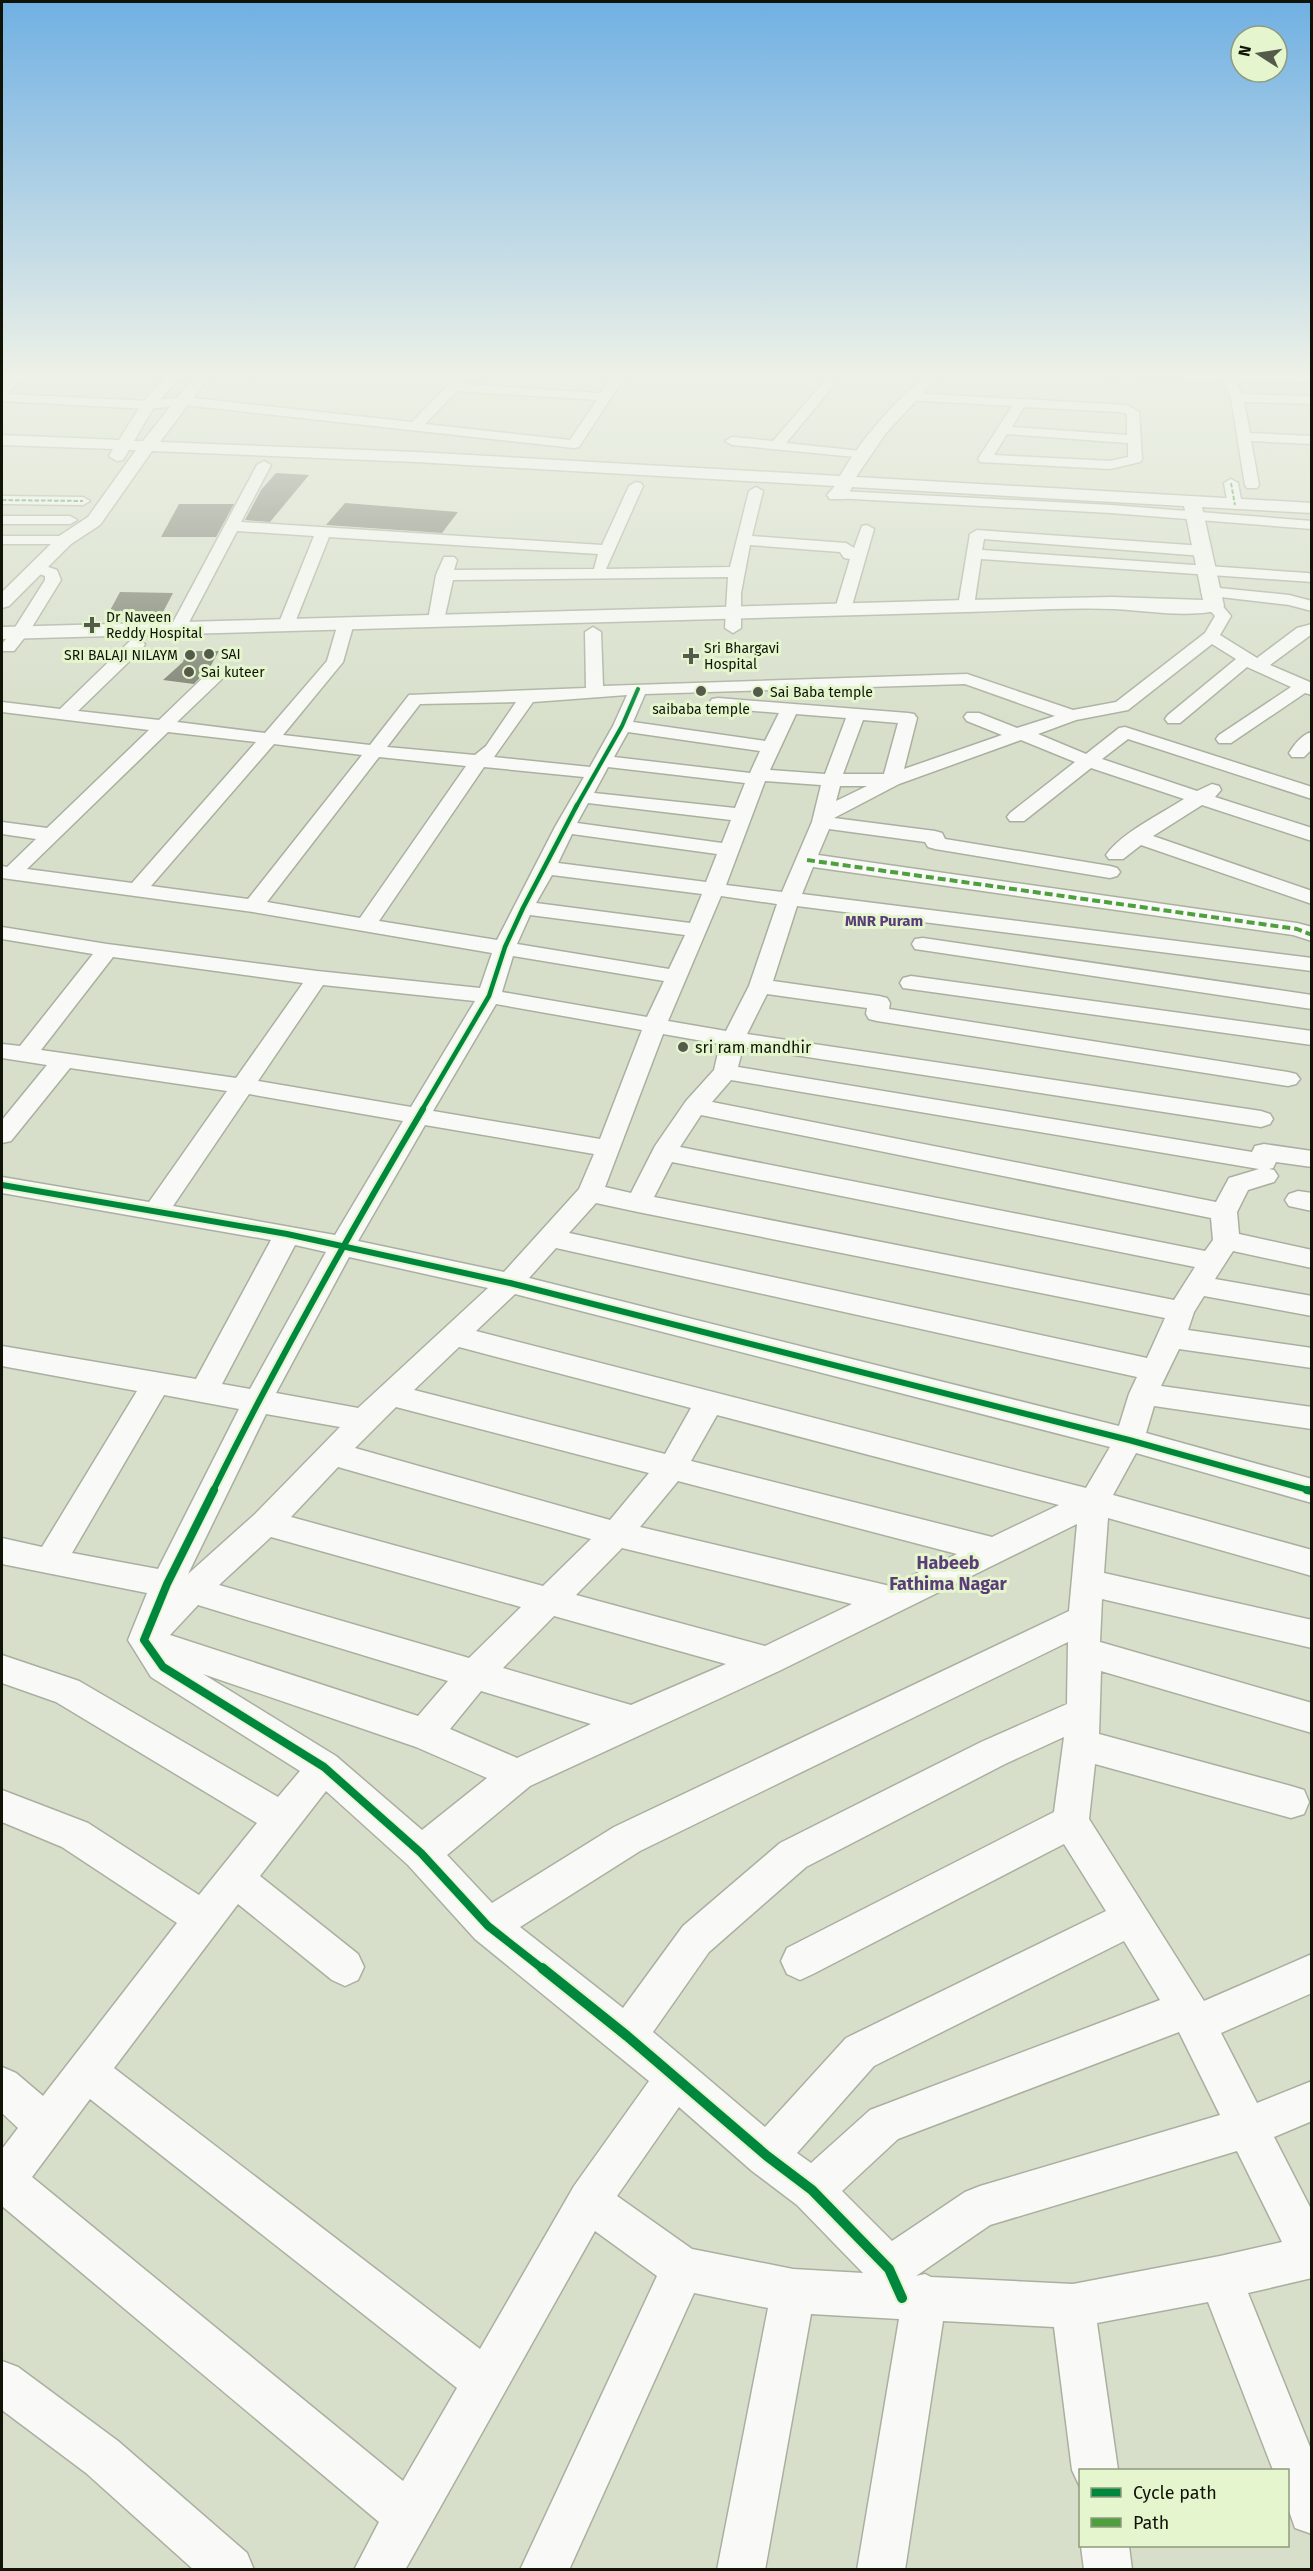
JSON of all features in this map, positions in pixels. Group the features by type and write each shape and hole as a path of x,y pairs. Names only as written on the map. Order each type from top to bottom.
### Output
{"main road":[{"path":"65,540 70,520 90,493"},
{"path":"5,595 36,562 94,521 114,493"},
{"path":"1142,493 1193,509 1235,505 1311,508"},
{"path":"8,640 137,644 344,631 436,620 1138,619 1157,615 1174,607 1212,599 1193,509"},
{"path":"8,640 178,628 286,625 344,631 593,632 843,609 1112,603 1174,607"}],"street":[{"path":"178,628 249,493"},
{"path":"597,574 633,493"},
{"path":"733,620 736,572 756,493"},
{"path":"925,493 1193,509 1311,525"},
{"path":"1233,493 1235,505"},
{"path":"2,501 84,501"},
{"path":"2,520 70,520"},
{"path":"231,526 606,550"},
{"path":"843,609 867,529"},
{"path":"286,625 323,532"},
{"path":"966,606 976,534 1203,551"},
{"path":"2,540 65,540"},
{"path":"744,540 846,548 849,555"},
{"path":"436,620 444,575 454,541"},
{"path":"973,555 1205,571 1309,575"},
{"path":"8,640 53,580 52,573 36,562"},
{"path":"444,575 736,572"},
{"path":"1289,600 1309,575"},
{"path":"1212,599 1289,600 1311,606"},
{"path":"822,819 892,780 1072,716 1122,706 1211,636 1223,616 1212,599"},
{"path":"1174,719 1252,663 1311,629"},
{"path":"136,891 326,674 334,662 344,631"},
{"path":"593,632 595,693"},
{"path":"1211,636 1252,663 1307,689"},
{"path":"65,714 137,644"},
{"path":"7,873 52,835 218,673"},
{"path":"253,906 415,699 528,697 968,679 1072,716"},
{"path":"1225,739 1307,689"},
{"path":"637,693 908,718 892,780"},
{"path":"144,1640 179,1587 257,1402 342,1246 489,996 505,947 523,908 546,868 565,827 622,726 637,693"},
{"path":"365,926 478,762 492,750 528,697"},
{"path":"2,707 593,777 742,816"},
{"path":"179,1587 266,1522 364,1420 510,1283 590,1193 609,1149 654,1027 698,930 758,777 790,708"},
{"path":"638,1203 664,1152 695,1106 724,1072 733,1040 760,986 790,897 807,860 856,714"},
{"path":"973,717 1088,761 1311,835"},
{"path":"622,726 772,747"},
{"path":"1017,817 1125,732 1311,793"},
{"path":"1298,753 1311,737"},
{"path":"822,819 935,837 934,843 1113,863 1138,837 1242,770"},
{"path":"593,777 892,780"},
{"path":"565,827 729,850"},
{"path":"2,828 52,835"},
{"path":"1138,837 1311,898"},
{"path":"807,860 1297,929 1311,934"},
{"path":"546,868 790,897 1311,965"},
{"path":"7,873 253,906 677,977"},
{"path":"523,908 698,930"},
{"path":"2,933 107,950 317,978 489,996 733,1040 1261,1119"},
{"path":"922,944 1311,1002"},
{"path":"25,1055 107,950"},
{"path":"156,1212 317,978"},
{"path":"911,983 1311,1038"},
{"path":"760,986 879,1003 877,1014 1288,1079"},
{"path":"2,1051 243,1086 609,1149"},
{"path":"2,1135 63,1061"},
{"path":"724,1072 1264,1163 1311,1159"},
{"path":"695,1106 1202,1275 1311,1306"},
{"path":"664,1152 1202,1275 1311,1358"},
{"path":"589,2200 683,2269 793,2291 906,2288 1073,2306 1220,2278 1311,2256 1192,2016 1071,1822 1083,1728 1084,1618 1094,1502 1129,1440 1149,1382 1202,1275 1238,1184 1264,1163"},
{"path":"2,1185 287,1234 510,1283 1129,1440 1311,1491"},
{"path":"590,1193 638,1203 1202,1275 1311,1259"},
{"path":"203,1393 287,1234"},
{"path":"549,1238 1149,1382 1311,1418"},
{"path":"454,1336 1094,1502 1311,1563"},
{"path":"2,1356 364,1420"},
{"path":"50,1562 156,1384"},
{"path":"391,1395 996,1551"},
{"path":"424,1734 475,1674 616,1534 673,1466 709,1402"},
{"path":"331,1453 616,1534 890,1600"},
{"path":"421,1852 518,1775 767,1661 1094,1502"},
{"path":"266,1522 767,1661"},
{"path":"2,1551 179,1587 632,1721"},
{"path":"1088,1583 1311,1634"},
{"path":"489,1926 627,1839 1084,1618"},
{"path":"144,1640 424,1734 518,1775"},
{"path":"144,1640 163,1667 324,1767 421,1852 489,1926 627,2036 767,2156 812,2190 906,2288"},
{"path":"1084,1652 1311,1718"},
{"path":"2,1669 67,1691 282,1819"},
{"path":"627,2036 696,1939 793,1855 993,1753 1083,1728 1292,1802"},
{"path":"324,1767 203,1919 2,2181 409,2516"},
{"path":"2,1806 75,1835 203,1919"},
{"path":"800,1961 1071,1822"},
{"path":"236,1879 345,1967"},
{"path":"767,2156 860,2052 1130,1918"},
{"path":"812,2190 884,2124 1311,1973"},
{"path":"87,2072 486,2382"},
{"path":"378,2570 589,2200 675,2077"},
{"path":"2,2087 45,2125"},
{"path":"881,2570 906,2288 980,2207 1248,2127 1311,2101"},
{"path":"544,2570 683,2269"},
{"path":"1220,2278 1311,2511"},
{"path":"741,2570 793,2291"},
{"path":"1073,2306 1095,2469"},
{"path":"2,2383 102,2457 230,2570"},
{"path":"1105,2547 1108,2570"}],"building":[{"path":"259,493 294,493 270,522 245,520"},
{"path":"345,503 458,512 442,533 326,525"},
{"path":"179,504 234,504 216,537 161,537"},
{"path":"120,592 173,593 161,616 107,616"},
{"name":"Sai kuteer","path":"186,651 219,651 210,667 194,684 163,680 183,662"}],"marked path":[{"path":"1233,493 1235,505"},
{"path":"2,500 83,501"},
{"path":"807,860 1297,929 1312,935"}],"cycle path":[{"path":"638,689 622,726 565,827 546,868 523,908 505,947 489,996 342,1246 257,1402 167,1584 144,1640 163,1667 324,1767 421,1853 488,1926 627,2036 767,2156 812,2190 889,2269 902,2298"},
{"path":"2,1185 287,1234 510,1283 1129,1440 1312,1491"}],"place":[{"name":"Dr Naveen Reddy Hospital","path":"92,625"},
{"name":"SAI","path":"209,654"},
{"name":"SRI BALAJI NILAYM","path":"190,655"},
{"name":"Sri Bhargavi Hospital","path":"691,656"},
{"name":"Sai kuteer","path":"189,672"},
{"name":"saibaba temple","path":"701,691"},
{"name":"Sai Baba temple","path":"758,692"},
{"name":"sri ram mandhir","path":"683,1047"}],"district":[{"name":"MNR Puram","path":"884,921"},
{"name":"Habeeb Fathima Nagar","path":"948,1573"}]}
